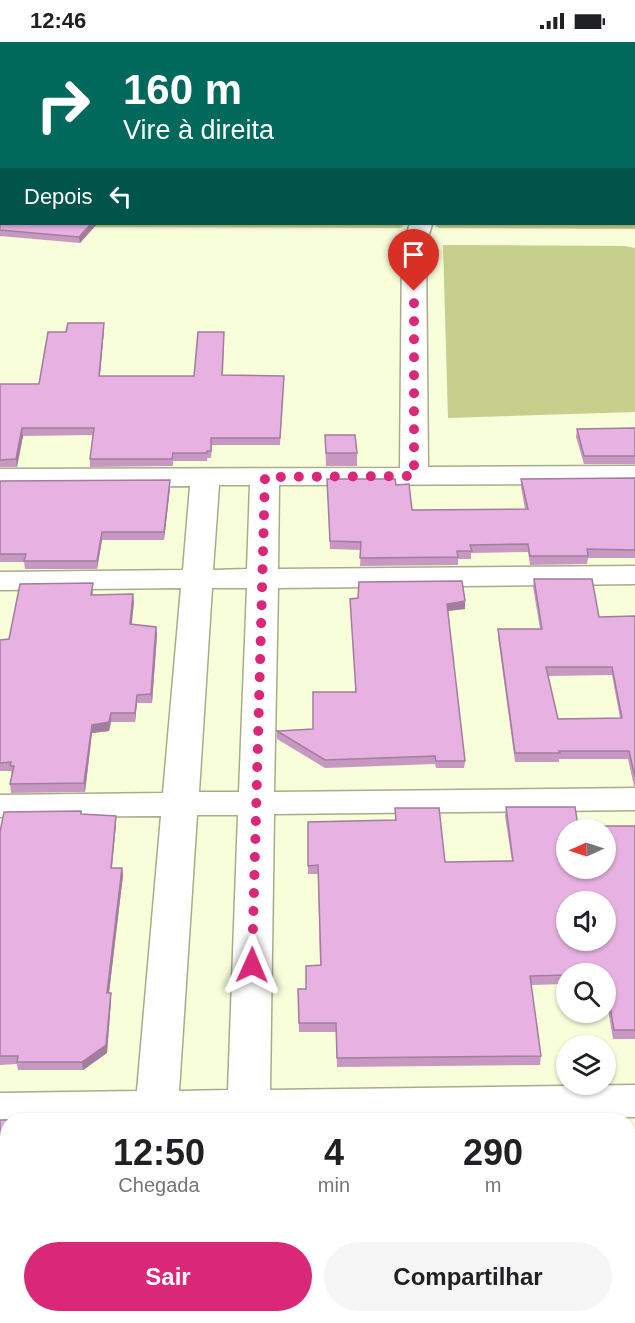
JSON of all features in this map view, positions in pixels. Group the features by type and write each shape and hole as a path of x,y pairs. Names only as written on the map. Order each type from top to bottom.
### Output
{"street":[{"path":"414,476 414,245 421,225"},
{"path":"0,478 635,475"},
{"path":"157,1113 205,477"},
{"path":"248,1112 265,477"},
{"path":"0,581 635,575"},
{"path":"0,806 635,799"},
{"path":"202,1113 635,1101"},
{"path":"0,1109 126,1113"}],"shaded area":[{"path":"443,245 625,246 635,248 635,412 448,418"}],"building":[{"path":"0,225 90,225 79,237 0,230"},
{"path":"68,323 104,323 99,376 194,376 198,332 224,332 222,375 284,376 280,438 211,438 211,451 173,453 172,459 90,459 94,428 22,428 16,459 0,460 0,384 39,384 48,332 66,332"},
{"path":"635,428 635,456 584,456 577,429"},
{"path":"325,435 355,435 357,453 326,453"},
{"path":"635,478 635,550 587,549 588,556 530,556 528,544 470,545 472,551 457,551 458,557 360,558 361,542 330,541 327,479 395,479 396,485 409,484 412,510 528,509 521,479"},
{"path":"170,480 164,532 102,532 97,561 24,561 26,554 0,554 0,481"},
{"path":"534,579 592,579 599,617 635,616 635,777 629,751 515,753 498,629 542,629","holes":["546,667 612,667 622,718 558,719"]},
{"path":"462,581 465,601 447,604 465,761 436,761 435,756 325,760 277,731 313,729 313,692 356,692 350,599 358,598 359,582"},
{"path":"93,583 91,595 133,594 130,624 156,627 151,694 137,695 135,713 111,713 109,722 92,725 84,783 10,784 14,766 10,766 11,762 0,763 0,640 9,639 20,584"},
{"path":"506,807 575,807 577,819 556,819 556,879 616,879 616,826 635,826 635,1030 614,1030 616,963 556,963 556,975 530,976 541,1056 337,1058 336,1023 299,1023 298,989 306,989 306,966 321,965 318,865 308,866 308,822 396,820 395,808 439,808 445,862 513,861"},
{"path":"81,811 81,814 116,816 111,868 122,868 107,993 111,993 106,1045 82,1062 17,1062 18,1056 0,1056 0,832 4,812"}],"waterway":[{"path":"82,225 400,226"},
{"path":"439,226 635,227"}],"route":[{"path":"252,965 265,477 414,476 414,291"}]}
